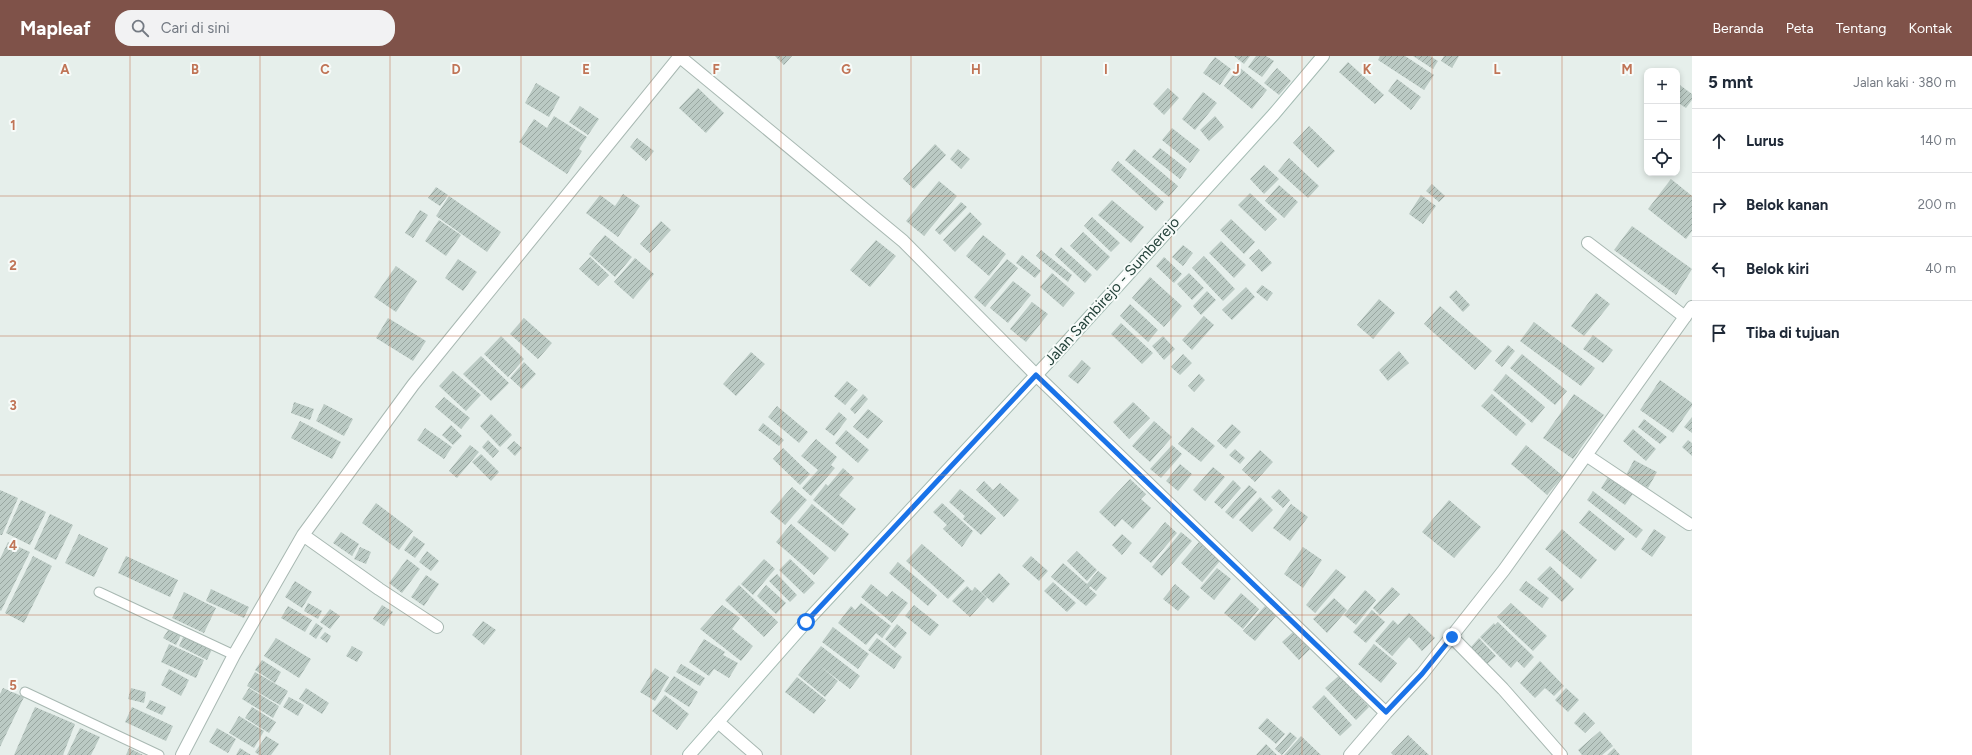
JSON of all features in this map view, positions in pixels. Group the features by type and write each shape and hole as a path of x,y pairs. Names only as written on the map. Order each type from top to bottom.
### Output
{"street":[{"path":"182,755 234,655 303,535 413,385 679,56 903,240 1036,375 1386,712"},
{"name":"Jalan Sambirejo - Sumberejo","path":"689,755 806,622 1036,375 1274,114 1321,57"},
{"path":"1588,243 1685,317"},
{"path":"1350,755 1386,712 1422,674 1504,570 1692,307"},
{"path":"1586,455 1689,524"},
{"path":"303,535 379,589 437,627"},
{"path":"1452,637 1503,690 1561,755"},
{"path":"718,722 756,755"}],"lane":[{"path":"98,592 234,655"},
{"path":"25,692 159,755"}],"building":[{"path":"775,56 792,56 784,65"},
{"path":"1234,56 1250,56 1244,64"},
{"path":"1256,56 1266,56 1274,61 1262,77 1248,67"},
{"path":"1380,56 1405,56 1434,75 1424,90 1378,60"},
{"path":"1413,56 1430,56 1438,61 1433,69"},
{"path":"1444,56 1459,56 1452,68 1441,61"},
{"path":"1215,57 1231,69 1220,85 1203,73"},
{"path":"1348,62 1384,95 1375,104 1339,72"},
{"path":"1239,67 1267,90 1252,109 1224,86"},
{"path":"1277,68 1291,81 1279,95 1264,83"},
{"path":"1397,79 1421,97 1411,110 1388,91"},
{"path":"536,83 560,97 549,117 525,103"},
{"path":"1680,85 1692,94 1692,100 1686,108 1680,104"},
{"path":"698,88 724,113 706,133 679,108"},
{"path":"1168,88 1179,98 1164,115 1153,104"},
{"path":"1203,92 1217,103 1195,130 1182,119"},
{"path":"580,106 599,119 588,135 569,122"},
{"path":"554,116 587,137 579,149 574,146 582,151 567,174 519,142 534,119 547,128"},
{"path":"1215,116 1224,127 1209,141 1200,130"},
{"path":"1309,126 1335,151 1318,168 1293,143"},
{"path":"1172,128 1200,150 1190,163 1162,140"},
{"path":"637,138 654,151 646,161 630,147"},
{"path":"935,144 946,155 914,189 903,179"},
{"path":"1160,148 1187,169 1180,179 1152,157"},
{"path":"958,149 970,159 961,169 950,159"},
{"path":"1134,149 1178,186 1169,197 1125,160"},
{"path":"1289,158 1319,186 1308,198 1278,171"},
{"path":"1118,161 1164,202 1156,211 1111,170"},
{"path":"1264,165 1279,179 1264,194 1250,179"},
{"path":"1671,179 1692,196 1692,231 1686,239 1648,209"},
{"path":"939,181 957,196 924,236 906,221"},
{"path":"1432,184 1445,196 1439,202 1426,191"},
{"path":"1279,185 1298,202 1284,218 1265,201"},
{"path":"436,187 448,195 440,206 428,198"},
{"path":"1250,193 1277,219 1265,231 1238,205"},
{"path":"623,194 640,206 618,237 586,213 600,195 615,206"},
{"path":"1421,195 1436,206 1423,224 1409,214"},
{"path":"449,196 501,232 487,252 436,216"},
{"path":"1112,200 1144,227 1131,243 1098,215"},
{"path":"961,202 967,207 940,235 935,230"},
{"path":"420,210 428,215 413,238 405,233"},
{"path":"970,212 982,224 955,252 943,240"},
{"path":"1092,217 1120,243 1111,252 1084,226"},
{"path":"1231,219 1255,242 1244,254 1220,230"},
{"path":"439,220 461,235 446,256 425,241"},
{"path":"661,221 671,230 650,253 640,244"},
{"path":"1632,226 1692,269 1676,295 1614,250"},
{"path":"1083,232 1110,257 1097,271 1070,246"},
{"path":"605,235 632,257 615,277 589,254"},
{"path":"983,235 1006,254 989,276 966,256"},
{"path":"876,240 896,256 870,287 850,270"},
{"path":"1221,241 1246,265 1234,278 1209,253"},
{"path":"1183,245 1193,253 1183,266 1172,257"},
{"path":"1061,247 1092,275 1085,283 1055,255"},
{"path":"1259,249 1272,263 1262,272 1249,258"},
{"path":"1041,250 1072,275 1068,282 1036,256"},
{"path":"1022,255 1041,271 1035,278 1016,263"},
{"path":"1204,256 1235,289 1223,301 1192,268"},
{"path":"590,257 609,275 598,286 579,269"},
{"path":"1164,257 1182,274 1174,283 1156,266"},
{"path":"635,258 654,274 633,299 614,282"},
{"path":"458,259 477,272 463,291 445,278"},
{"path":"1007,259 1018,268 985,307 974,297"},
{"path":"396,266 417,281 396,312 374,297"},
{"path":"1052,273 1075,293 1063,307 1040,287"},
{"path":"1189,273 1204,288 1192,300 1177,284"},
{"path":"1150,277 1182,306 1164,327 1132,298"},
{"path":"1013,281 1031,295 1008,323 990,308"},
{"path":"1262,285 1273,293 1267,301 1256,292"},
{"path":"1246,287 1255,297 1232,320 1222,310"},
{"path":"1456,290 1470,305 1463,312 1449,297"},
{"path":"1207,291 1216,300 1201,315 1193,306"},
{"path":"1596,293 1610,304 1584,336 1571,326"},
{"path":"1379,299 1395,313 1373,339 1357,325"},
{"path":"1032,302 1048,314 1026,342 1010,329"},
{"path":"1130,304 1158,330 1148,342 1120,316"},
{"path":"1440,306 1492,351 1475,370 1424,324"},
{"path":"1204,316 1214,325 1192,350 1182,340"},
{"path":"388,318 426,341 413,361 376,338"},
{"path":"524,318 552,343 538,359 510,334"},
{"path":"1534,322 1595,368 1581,386 1520,341"},
{"path":"1121,323 1153,353 1142,364 1111,334"},
{"path":"1593,335 1613,350 1603,363 1583,349"},
{"path":"501,336 524,359 508,377 484,354"},
{"path":"1163,336 1175,349 1164,360 1152,346"},
{"path":"1508,345 1515,351 1502,367 1495,361"},
{"path":"1399,351 1409,363 1388,381 1379,370"},
{"path":"751,352 765,364 736,396 723,384"},
{"path":"1183,354 1192,363 1180,375 1171,367"},
{"path":"1522,354 1567,391 1555,405 1510,368"},
{"path":"481,356 509,383 491,401 463,374"},
{"path":"1082,360 1091,368 1078,384 1068,376"},
{"path":"524,362 536,374 522,389 510,378"},
{"path":"453,371 481,395 466,411 439,386"},
{"path":"1199,374 1205,380 1194,392 1188,386"},
{"path":"1506,374 1545,407 1532,423 1493,390"},
{"path":"1660,380 1692,403 1692,406 1673,433 1640,410"},
{"path":"847,381 858,390 845,405 834,396"},
{"path":"863,394 868,399 855,414 850,409"},
{"path":"1492,394 1526,424 1516,436 1481,406"},
{"path":"1574,394 1604,415 1573,459 1543,438"},
{"path":"444,397 470,418 461,429 435,407"},
{"path":"294,402 314,409 310,420 291,413"},
{"path":"1133,402 1150,418 1129,439 1113,422"},
{"path":"324,404 353,419 344,436 316,421"},
{"path":"777,406 808,432 799,443 768,417"},
{"path":"868,409 883,421 868,439 853,427"},
{"path":"839,412 847,419 834,436 825,429"},
{"path":"491,414 512,435 500,447 480,426"},
{"path":"1692,417 1692,433 1684,427"},
{"path":"1644,419 1667,437 1660,444 1638,427"},
{"path":"300,421 341,442 332,459 291,438"},
{"path":"1154,421 1172,437 1150,462 1132,446"},
{"path":"763,423 784,440 779,446 758,430"},
{"path":"1232,424 1241,432 1226,449 1217,441"},
{"path":"451,425 462,436 453,445 442,435"},
{"path":"1192,427 1215,446 1201,462 1178,444"},
{"path":"425,428 452,447 444,459 417,440"},
{"path":"1633,429 1656,449 1646,461 1623,441"},
{"path":"846,430 869,450 858,463 835,443"},
{"path":"816,439 837,457 831,465 835,468 811,496 802,488 818,470 801,456"},
{"path":"488,440 499,451 493,458 482,447"},
{"path":"1688,440 1692,443 1692,456 1682,447"},
{"path":"514,441 522,448 515,456 507,448"},
{"path":"470,445 479,452 457,478 449,471"},
{"path":"1172,445 1182,454 1161,478 1150,469"},
{"path":"1526,445 1563,476 1547,495 1511,464"},
{"path":"783,448 810,474 800,485 773,459"},
{"path":"1235,449 1245,458 1240,464 1229,455"},
{"path":"1260,450 1273,462 1255,482 1242,470"},
{"path":"481,454 499,472 491,481 472,462"},
{"path":"1634,460 1657,472 1648,488 1626,475"},
{"path":"1180,464 1192,474 1178,491 1166,481"},
{"path":"1213,467 1225,477 1205,501 1193,490"},
{"path":"843,468 854,478 839,495 856,509 843,525 813,500 826,484 828,486"},
{"path":"1610,474 1635,491 1625,505 1601,488"},
{"path":"1130,479 1146,494 1141,499 1151,508 1133,529 1122,519 1115,527 1099,512"},
{"path":"1233,480 1241,488 1222,509 1214,502"},
{"path":"984,481 993,490 1000,483 1019,500 1004,517 976,490"},
{"path":"1249,485 1257,492 1233,519 1225,512"},
{"path":"792,487 807,500 785,525 770,512"},
{"path":"960,489 996,518 981,535 963,519 965,516 949,502"},
{"path":"1279,489 1290,500 1283,508 1271,497"},
{"path":"0,490 18,498 2,535 0,535"},
{"path":"1593,491 1643,530 1636,538 1587,500"},
{"path":"1260,497 1273,510 1252,532 1239,520"},
{"path":"21,500 46,512 30,545 6,533"},
{"path":"1449,500 1481,527 1454,558 1422,532"},
{"path":"376,503 413,531 399,550 362,523"},
{"path":"942,503 973,531 962,547 943,529 947,525 933,512"},
{"path":"812,504 849,534 835,552 797,522"},
{"path":"1291,504 1308,517 1290,541 1273,528"},
{"path":"1589,510 1625,539 1615,551 1579,523"},
{"path":"50,514 73,525 56,560 34,549"},
{"path":"1165,522 1177,533 1151,563 1139,553"},
{"path":"791,524 829,558 814,575 776,542"},
{"path":"1562,529 1597,560 1581,579 1545,549"},
{"path":"1654,529 1666,537 1652,557 1641,549"},
{"path":"341,532 359,544 352,556 333,543"},
{"path":"1181,532 1192,541 1162,576 1152,567"},
{"path":"79,534 108,548 94,577 65,563"},
{"path":"1122,534 1132,543 1122,555 1112,545"},
{"path":"414,536 425,544 415,558 404,550"},
{"path":"8,542 30,552 1,611 0,559"},
{"path":"1199,542 1220,561 1202,582 1181,563"},
{"path":"922,544 965,581 948,599 906,561"},
{"path":"360,547 371,552 366,564 354,559"},
{"path":"1303,547 1322,560 1303,588 1284,574"},
{"path":"427,551 439,561 431,571 419,562"},
{"path":"1077,551 1097,570 1087,581 1067,561"},
{"path":"33,556 52,566 24,623 5,613"},
{"path":"126,556 178,580 170,597 118,573"},
{"path":"1031,556 1048,571 1039,581 1022,566"},
{"path":"407,559 420,569 402,593 389,583"},
{"path":"764,559 775,569 753,595 741,584"},
{"path":"790,559 815,583 804,594 779,570"},
{"path":"898,562 937,595 928,606 889,573"},
{"path":"1063,563 1087,584 1098,571 1107,578 1096,591 1090,586 1089,588 1097,595 1086,606 1051,577"},
{"path":"1550,566 1574,589 1562,602 1537,579"},
{"path":"1217,568 1231,579 1214,600 1200,588"},
{"path":"1336,569 1346,577 1315,613 1306,605"},
{"path":"999,573 1010,584 993,603 981,592"},
{"path":"777,574 797,595 790,602 769,581"},
{"path":"426,575 439,584 424,606 411,597"},
{"path":"295,581 312,592 302,608 285,597"},
{"path":"1526,581 1549,598 1542,608 1519,590"},
{"path":"1053,582 1076,603 1067,612 1044,591"},
{"path":"871,584 887,597 892,591 908,603 892,623 861,597"},
{"path":"1175,584 1190,597 1178,611 1163,599"},
{"path":"739,585 778,622 764,637 725,600"},
{"path":"766,585 786,603 776,614 757,596"},
{"path":"967,586 972,591 975,587 987,598 970,617 952,601"},
{"path":"1392,587 1400,594 1380,615 1373,608"},
{"path":"211,589 249,607 244,618 206,601"},
{"path":"1365,590 1376,600 1356,625 1344,615"},
{"path":"184,592 216,608 204,633 172,618"},
{"path":"1241,593 1259,609 1243,629 1224,613"},
{"path":"1334,598 1347,610 1327,633 1313,619"},
{"path":"308,603 322,611 318,619 304,611"},
{"path":"861,603 891,626 882,638 876,633 866,645 838,623 851,606 855,610"},
{"path":"1511,603 1547,636 1533,651 1497,617"},
{"path":"382,605 393,612 384,626 373,619"},
{"path":"722,605 740,618 732,629 753,646 741,661 700,629"},
{"path":"914,605 939,625 930,636 905,616"},
{"path":"288,606 312,620 305,632 281,618"},
{"path":"1265,606 1276,616 1255,641 1243,631"},
{"path":"330,609 340,616 330,629 320,622"},
{"path":"1372,610 1385,622 1366,643 1353,632"},
{"path":"1409,613 1435,638 1422,651 1409,637 1392,656 1375,641 1393,620 1398,625"},
{"path":"483,621 496,630 484,645 472,635"},
{"path":"1498,622 1534,657 1524,668 1517,661 1511,668 1480,637 1494,623 1495,625"},
{"path":"316,623 323,628 316,639 309,634"},
{"path":"897,624 907,633 895,648 885,639"},
{"path":"170,627 182,633 176,645 163,638"},
{"path":"833,627 869,654 858,669 822,642"},
{"path":"325,632 331,636 327,643 320,638"},
{"path":"1293,632 1310,649 1299,660 1282,642"},
{"path":"185,633 213,647 207,660 179,646"},
{"path":"276,638 311,659 299,678 264,656"},
{"path":"877,638 902,657 894,669 868,650"},
{"path":"1479,638 1496,656 1487,664 1471,647"},
{"path":"704,639 725,652 723,655 738,663 729,678 714,669 709,676 689,662"},
{"path":"169,644 204,660 196,678 161,662"},
{"path":"1374,644 1397,663 1381,683 1358,664"},
{"path":"352,646 363,652 357,662 346,656"},
{"path":"821,646 860,676 850,689 820,666 838,681 825,697 798,675"},
{"path":"262,660 281,672 275,683 255,670"},
{"path":"1540,661 1564,686 1554,696 1545,688 1535,698 1520,683"},
{"path":"681,664 705,678 700,686 676,672"},
{"path":"655,668 669,677 655,701 640,692"},
{"path":"169,669 189,680 181,696 161,685"},
{"path":"255,672 288,691 280,705 247,686"},
{"path":"1342,673 1355,685 1352,689 1369,707 1356,720 1325,688"},
{"path":"674,676 698,692 689,707 664,691"},
{"path":"797,677 826,700 814,714 785,692"},
{"path":"3,688 24,697 0,747 0,694"},
{"path":"131,688 146,692 144,703 128,699"},
{"path":"249,688 279,706 273,718 242,699"},
{"path":"306,688 329,703 322,714 299,699"},
{"path":"1566,688 1579,700 1568,712 1555,700"},
{"path":"665,695 689,714 677,730 652,711"},
{"path":"1324,695 1352,725 1340,736 1312,707"},
{"path":"289,697 304,705 298,716 283,707"},
{"path":"150,700 166,707 162,715 146,708"},
{"path":"35,707 75,724 63,755 14,755"},
{"path":"132,707 173,726 166,741 125,722"},
{"path":"252,707 276,722 269,733 245,718"},
{"path":"1584,712 1595,723 1585,733 1574,723"},
{"path":"239,716 264,731 254,748 229,733"},
{"path":"1267,718 1285,734 1276,744 1258,728"},
{"path":"80,728 100,737 91,755 67,755"},
{"path":"217,728 236,739 228,753 209,742"},
{"path":"1600,731 1613,746 1602,755 1582,755 1578,750"},
{"path":"1290,732 1297,738 1282,755 1275,749"},
{"path":"1408,735 1429,755 1393,755 1391,753"},
{"path":"266,736 279,744 271,755 259,755 255,752"},
{"path":"1301,736 1321,755 1284,755"},
{"path":"1266,744 1277,755 1256,755"},
{"path":"129,748 143,755 126,755"},
{"path":"240,748 251,755 236,755"},
{"path":"1614,748 1620,755 1607,755"}],"route":[{"path":"806,622 1036,375 1386,712 1422,674 1452,637"}]}
